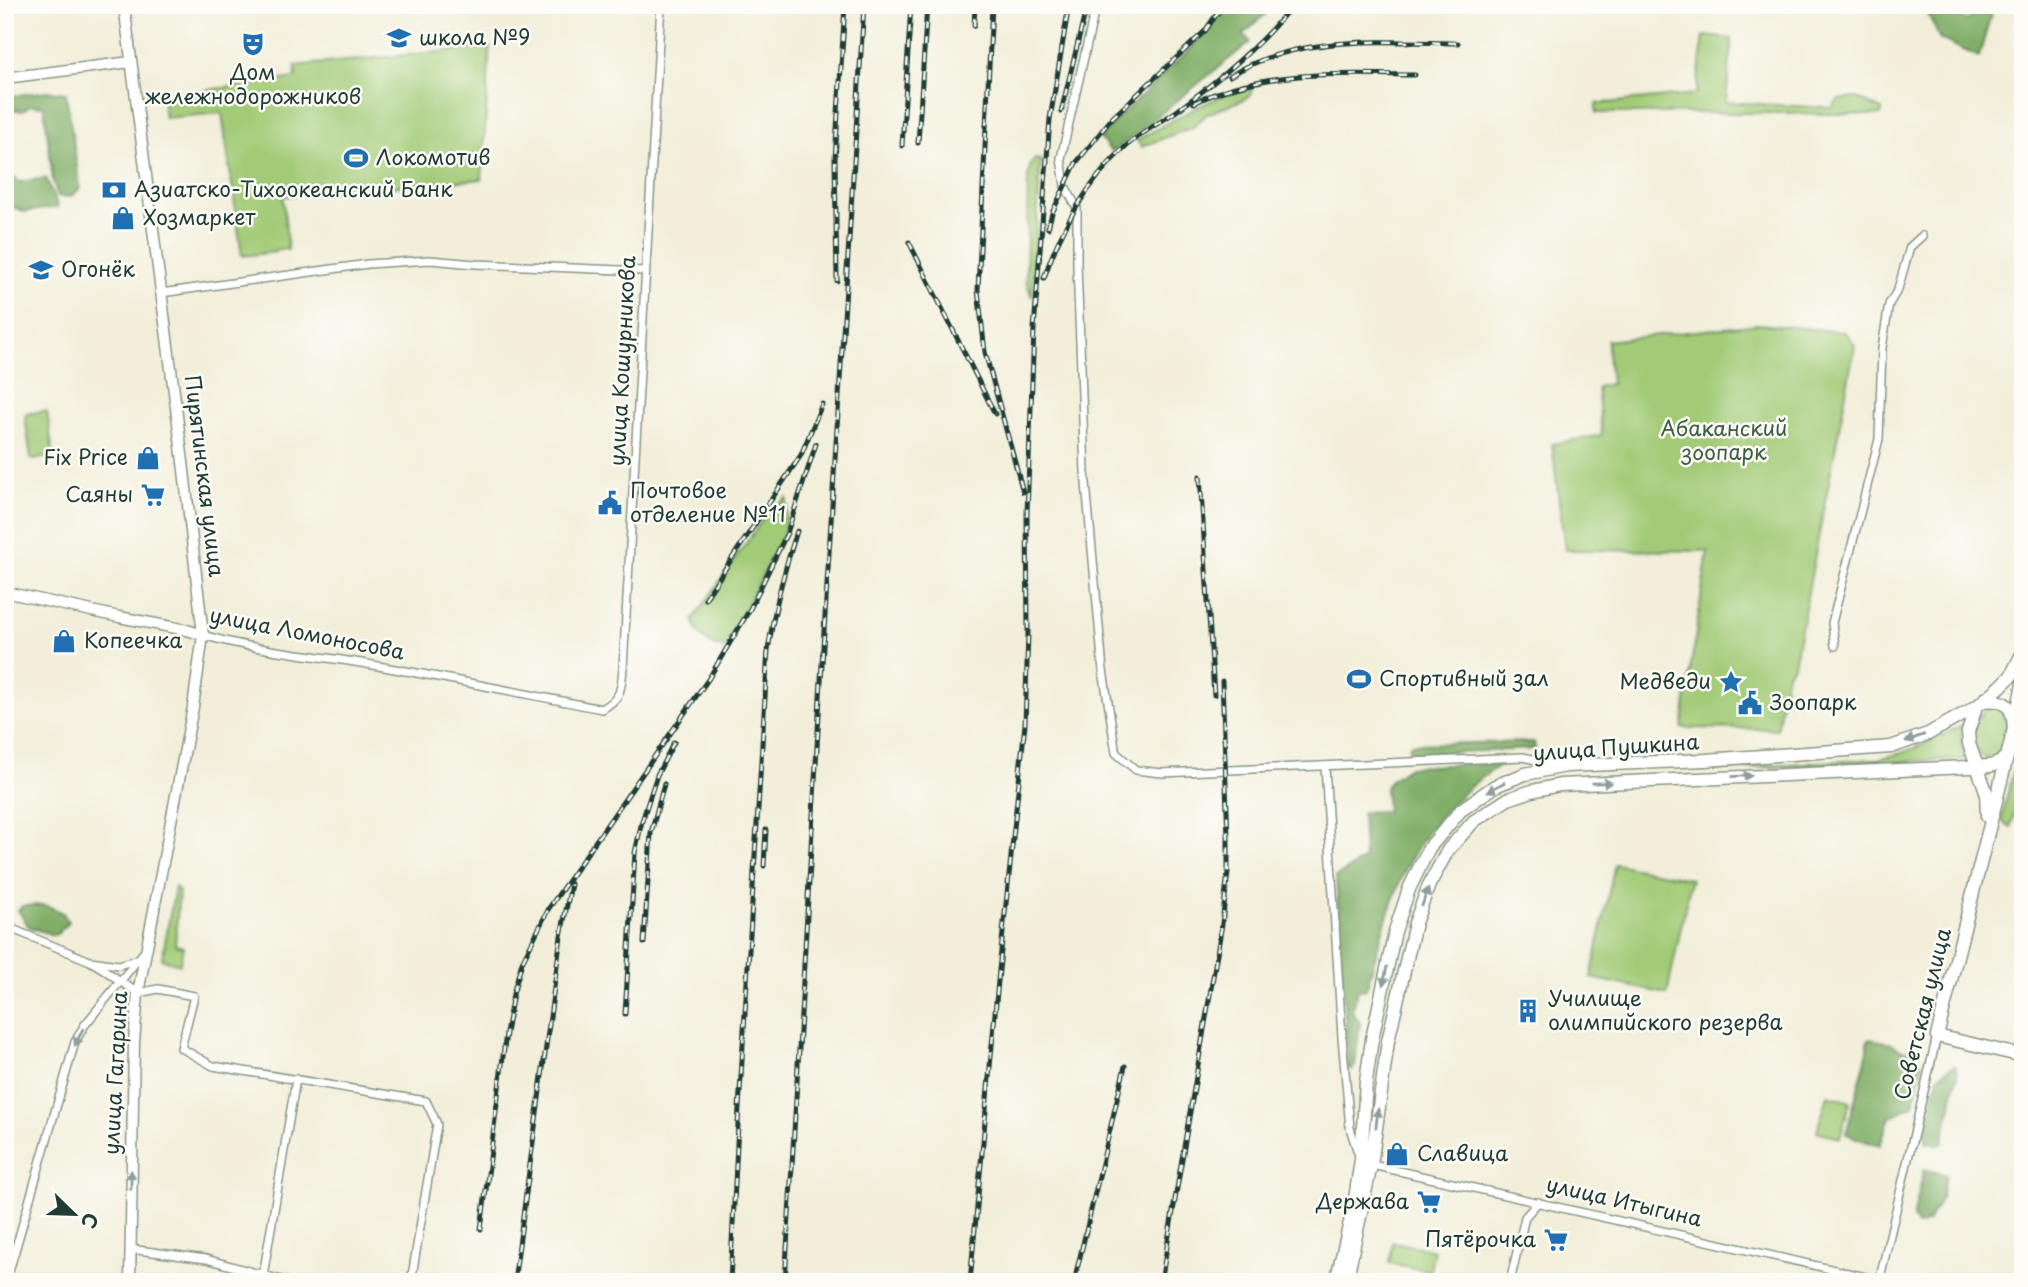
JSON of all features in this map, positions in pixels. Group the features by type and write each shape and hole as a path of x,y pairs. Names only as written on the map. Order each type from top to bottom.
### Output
{"main road":[{"name":"улица Пушкина","path":"1336,1282 1366,1163 1366,1081 1395,931 1409,889 1429,848 1461,810 1495,786 1525,774 1566,766 1709,760 1891,747 1928,734 1980,704 2011,676 2023,652"},
{"path":"1978,767 1999,763 2008,753 2023,684"},
{"path":"1983,851 1987,820 1986,791 1969,744 1968,732 1980,704 1995,700 2009,707 2014,729"},
{"name":"Советская улица","path":"1937,1036 2008,753"},
{"name":"улица Пушкина","path":"1346,1282 1388,1041 1415,923 1429,885 1448,850 1474,821 1508,799 1560,785 1978,767"},
{"path":"1920,770 1963,774 1978,781 1986,791"},
{"path":"1937,1036 2023,1056"}],"street":[{"name":"Пирятинская улица","path":"124,5 203,635 193,707 142,954"},
{"name":"улица Кошурникова","path":"602,709 613,703 620,691 623,668 661,5"},
{"path":"1096,5 1061,158 1065,187 1077,208 1084,472 1103,670 1116,753 1136,770 1162,773 1523,757 1566,766"},
{"path":"5,78 131,61"},
{"path":"1835,646 1832,623 1880,439 1882,348 1889,304 1898,289 1910,247 1922,236"},
{"path":"161,293 368,264 430,260 645,271"},
{"name":"улица Ломоносова","path":"5,592 187,630 229,643 354,662 602,709"},
{"path":"2008,753 2023,748"},
{"path":"1325,766 1350,1128 1366,1163"},
{"path":"5,926 90,961 138,993 158,989 194,996 181,1048 213,1066 426,1101 437,1124 411,1282"},
{"path":"90,961 118,965 142,954"},
{"path":"6,1282 75,1042 84,1026 142,954"},
{"name":"улица Гагарина","path":"130,1282 134,1042 142,954"},
{"name":"Советская улица","path":"1879,1281 1937,1036"},
{"path":"263,1276 296,1079"},
{"name":"улица Итыгина","path":"1366,1163 1879,1281"},
{"path":"1510,1282 1525,1217 1538,1202"},
{"path":"130,1249 206,1259 289,1282"}],"green space":[{"path":"1226,5 1275,5 1244,34 1250,42 1111,151 1100,138 1211,29"},
{"path":"1929,5 1949,5 1950,9 1967,21 1982,5 1993,7 1979,57 1940,39 1928,14"},
{"path":"1704,36 1732,39 1726,102 1832,108 1838,100 1857,98 1882,110 1881,115 1596,113 1596,104 1696,94"},
{"name":"Локомотив","path":"490,47 482,179 285,196 283,199 288,250 242,256 222,113 165,118 162,96 296,78 295,66"},
{"path":"1251,86 1252,94 1207,114 1193,127 1141,147 1137,140 1207,103"},
{"path":"47,91 66,93 80,188 68,197 58,196 53,181 44,106 30,105 23,111 5,105 5,97"},
{"path":"1035,159 1041,160 1032,297 1026,281 1028,178 1030,166"},
{"path":"12,175 19,182 46,178 58,207 24,212 5,203 5,176"},
{"name":"Абаканский зоопарк","path":"1759,324 1845,332 1855,345 1794,665 1787,673 1777,729 1682,728 1708,551 1565,550 1552,444 1602,435 1597,387 1611,384 1607,341"},
{"path":"45,411 53,454 34,460 31,458 25,417 26,414"},
{"path":"787,498 785,532 724,649 712,644 704,639 693,620 765,516"},
{"path":"1989,707 2001,712 2007,727 1999,752 1986,758 1977,752 1973,735 1977,719"},
{"path":"1961,725 1961,744 1965,759 1710,770 1879,759 1921,745"},
{"path":"1534,742 1535,749 1409,754 1410,744"},
{"path":"2023,753 2023,778 2011,827 2001,820 2017,756"},
{"path":"1505,762 1452,803 1430,829 1404,872 1366,989 1358,990 1352,1011 1360,1023 1355,1066 1351,1070 1348,1067 1336,877 1364,859 1362,812 1387,811 1385,788 1409,767"},
{"path":"1615,864 1691,879 1667,994 1591,978"},
{"path":"175,887 179,891 175,945 183,947 180,964 162,959"},
{"path":"45,905 63,913 68,922 57,934 29,927 18,910 22,906"},
{"path":"1870,1039 1915,1052 1922,1064 1913,1105 1890,1117 1880,1145 1846,1134 1867,1055 1867,1041"},
{"path":"1955,1065 1958,1071 1943,1142 1937,1145 1927,1143 1925,1137 1938,1076"},
{"path":"1828,1095 1850,1102 1840,1138 1817,1131"},
{"path":"1924,1169 1946,1175 1942,1196 1928,1222 1917,1226 1913,1218"},
{"path":"1393,1242 1434,1250 1430,1271 1389,1263"}],"railway":[{"path":"837,281 835,159 845,5"},
{"path":"785,1282 864,5"},
{"path":"902,146 911,5"},
{"path":"918,143 927,5"},
{"path":"974,26 975,5"},
{"path":"992,5 978,290 985,352 1023,492"},
{"path":"970,1282 1025,724 1028,633 1027,513 1034,329 1050,119 1069,5"},
{"path":"1061,112 1087,5"},
{"path":"1048,228 1052,213 1076,163 1112,118 1205,31 1223,5"},
{"path":"1044,278 1067,224 1099,175 1131,142 1178,110 1239,61 1292,5"},
{"path":"1230,76 1256,62 1311,47 1370,42 1458,43"},
{"path":"1194,103 1220,92 1274,79 1331,74 1415,75"},
{"path":"909,242 995,414"},
{"path":"705,599 801,455 822,404"},
{"path":"481,1229 506,1033 522,962 549,908 709,678 750,609 787,533 816,444"},
{"path":"1200,476 1214,695"},
{"path":"730,1282 768,650 780,590 797,531"},
{"path":"1161,1282 1222,924 1228,872 1222,681"},
{"path":"625,1014 635,853 657,775 674,742"},
{"path":"644,943 651,833 664,784"},
{"path":"764,866 766,830"},
{"path":"514,1282 561,936 571,884"},
{"path":"1074,1282 1125,1066"}],"place":[{"name":"школа №9","path":"399,38"},
{"name":"Дом жележнодорожников","path":"253,44"},
{"name":"Локомотив","path":"356,158"},
{"name":"Азиатско-Тихоокеанский Банк","path":"114,190"},
{"name":"Хозмаркет","path":"123,218"},
{"name":"Огонёк","path":"41,270"},
{"name":"Fix Price","path":"148,458"},
{"name":"Саяны","path":"153,495"},
{"name":"Почтовое отделение №11","path":"610,503"},
{"name":"Копеечка","path":"64,641"},
{"name":"Спортивный зал","path":"1359,679"},
{"name":"Медведи","path":"1731,682"},
{"name":"Зоопарк","path":"1750,703"},
{"name":"Училище олимпийского резерва","path":"1528,1011"},
{"name":"Славица","path":"1397,1154"},
{"name":"Держава","path":"1429,1202"},
{"name":"Пятёрочка","path":"1556,1240"}]}
